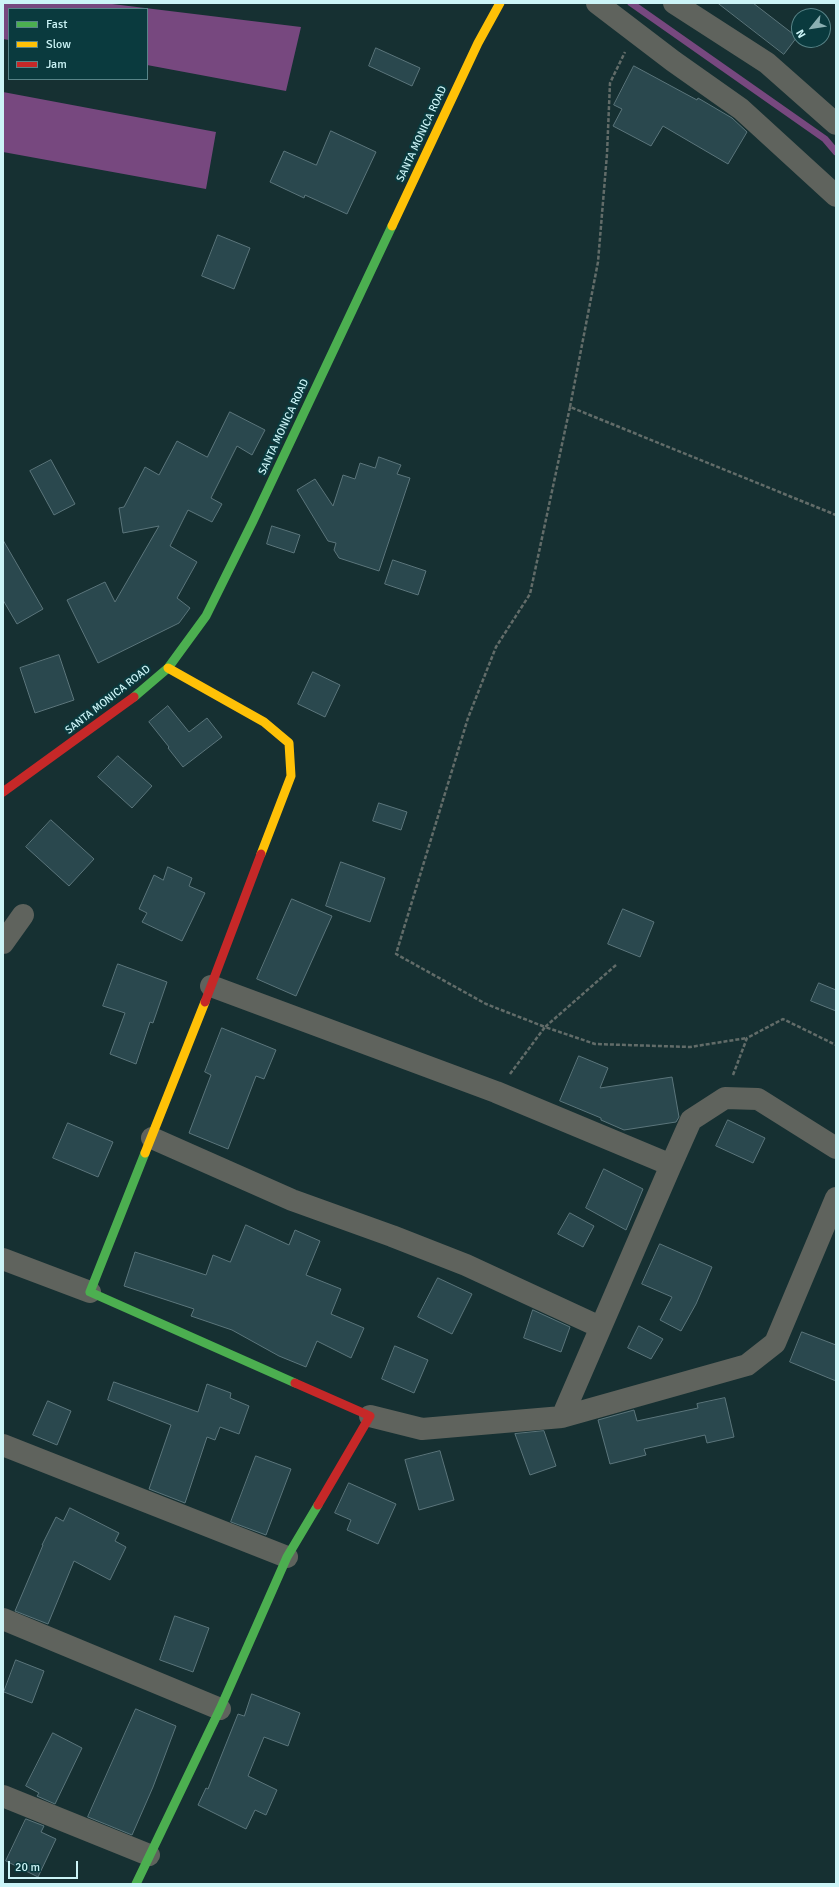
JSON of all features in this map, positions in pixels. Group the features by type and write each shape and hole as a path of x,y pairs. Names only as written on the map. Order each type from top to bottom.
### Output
{"street":[{"name":"SANTA MONICA ROAD","path":"3,792 127,703 168,668 206,616 256,514 478,43 500,3"},
{"path":"597,3 741,108 836,196"},
{"path":"674,3 767,63 836,124"},
{"path":"90,1292 152,1138 291,776 288,743 264,722 168,668"},
{"path":"3,943 23,915"},
{"path":"211,986 496,1092 671,1165"},
{"path":"562,1417 691,1120 725,1098 758,1099 836,1148"},
{"path":"152,1138 292,1200 392,1236 466,1265 600,1327"},
{"path":"3,1260 90,1292 370,1416 422,1429 562,1417 747,1365 775,1343 836,1198"},
{"path":"136,1884 220,1708 287,1557 370,1416"},
{"path":"3,1445 287,1557"},
{"path":"3,1619 220,1708"},
{"path":"3,1796 149,1855"}],"path":[{"path":"635,32 610,83 607,154 598,262 570,407 530,594 496,647 468,718 396,954 486,1004 545,1027 595,1044 690,1047 747,1038 783,1019 836,1045"},
{"path":"570,407 836,516"},
{"path":"496,1092 545,1027 616,965"},
{"path":"725,1098 747,1038"}],"shaded area":[{"path":"3,3 104,3 145,8 8,8 8,40 3,39"},
{"path":"148,8 301,27 286,91 148,65"},
{"path":"3,92 216,132 206,189 3,152"}],"building":[{"path":"718,3 753,3 791,32 791,45 784,54"},
{"path":"376,48 420,68 412,86 369,66"},
{"path":"634,66 697,100 698,98 732,118 747,132 728,164 663,126 651,146 613,126 622,109 614,105"},
{"path":"331,131 376,152 347,214 305,195 304,198 270,182 284,151 316,165"},
{"path":"218,235 250,248 234,289 202,276"},
{"path":"230,412 265,430 252,455 237,446 211,498 222,504 212,522 188,510 170,546 197,562 177,598 190,608 179,623 98,663 67,600 105,582 115,602 159,526 123,533 119,508 124,507 145,467 159,475 177,441 207,457"},
{"path":"379,457 401,465 397,474 410,478 379,571 339,558 334,550 336,543 328,541 297,490 315,479 333,506 343,475 355,479 360,463 375,468"},
{"path":"51,460 75,504 54,515 30,471"},
{"path":"272,526 300,535 294,553 267,544"},
{"path":"3,540 43,609 17,624 3,600"},
{"path":"393,560 426,571 418,595 385,584"},
{"path":"59,655 74,700 35,713 20,668"},
{"path":"313,672 340,685 325,717 298,704"},
{"path":"168,706 189,732 207,718 222,737 183,767 149,722"},
{"path":"118,756 152,786 132,808 98,777"},
{"path":"379,803 407,812 401,830 373,821"},
{"path":"51,820 94,859 69,886 26,847"},
{"path":"341,862 385,878 370,922 326,906"},
{"path":"168,867 192,878 189,886 205,893 182,941 142,922 147,913 139,909 154,875 163,880"},
{"path":"292,899 332,916 296,996 257,979"},
{"path":"623,909 654,922 640,957 608,944"},
{"path":"118,964 167,982 153,1023 150,1022 136,1064 110,1054 125,1013 103,1006"},
{"path":"819,983 836,990 836,1011 811,1001"},
{"path":"222,1028 276,1050 264,1079 256,1076 228,1149 189,1133 211,1075 205,1072"},
{"path":"579,1056 608,1068 600,1088 672,1077 679,1117 676,1122 624,1130 601,1120 601,1118 560,1101"},
{"path":"728,1120 765,1138 753,1163 716,1146"},
{"path":"68,1123 113,1142 98,1177 53,1158"},
{"path":"604,1169 643,1189 626,1230 586,1208"},
{"path":"570,1213 594,1226 583,1247 558,1234"},
{"path":"246,1225 289,1245 295,1230 320,1241 306,1275 341,1289 331,1314 364,1328 351,1358 317,1341 306,1367 279,1356 232,1330 191,1316 194,1309 124,1286 135,1252 206,1275 213,1255 230,1262"},
{"path":"660,1244 712,1267 696,1304 681,1331 660,1320 672,1297 642,1284"},
{"path":"438,1278 472,1294 452,1334 418,1317"},
{"path":"533,1310 570,1327 561,1352 524,1338"},
{"path":"639,1326 663,1339 651,1359 628,1348"},
{"path":"802,1332 836,1345 836,1381 790,1362"},
{"path":"395,1346 428,1360 414,1393 382,1379"},
{"path":"114,1382 198,1412 207,1384 231,1393 230,1398 249,1406 239,1434 220,1427 215,1440 207,1437 185,1503 149,1489 171,1425 108,1400"},
{"path":"725,1398 734,1437 707,1443 705,1435 644,1449 646,1455 610,1464 598,1420 634,1410 637,1421 698,1408 697,1404"},
{"path":"48,1401 71,1411 57,1445 33,1435"},
{"path":"544,1431 556,1466 530,1475 515,1434"},
{"path":"440,1451 454,1500 419,1510 405,1460"},
{"path":"256,1456 291,1469 266,1535 231,1522"},
{"path":"349,1483 396,1504 378,1544 347,1530 351,1520 335,1513"},
{"path":"70,1508 119,1533 115,1541 126,1547 110,1580 74,1561 48,1624 15,1611 42,1545 56,1517 63,1521"},
{"path":"175,1616 209,1628 193,1672 160,1660"},
{"path":"16,1660 44,1671 32,1703 4,1692"},
{"path":"252,1694 300,1713 288,1746 264,1737 248,1776 277,1790 266,1815 255,1810 246,1829 198,1805 206,1788 208,1789 238,1714 244,1716"},
{"path":"136,1709 176,1726 153,1787 132,1835 88,1817"},
{"path":"53,1733 82,1748 55,1804 37,1796 39,1793 26,1786"},
{"path":"26,1819 44,1826 41,1832 56,1839 38,1877 6,1861"}],"waterway":[{"path":"631,3 825,139 836,152"}],"traffic: fast":[{"path":"134,697 168,668 206,616 253,521 392,226"},
{"path":"145,1153 90,1292 295,1383"},
{"path":"136,1884 220,1709 287,1557 318,1505"}],"traffic: slow":[{"path":"392,226 478,43 500,3"},
{"path":"168,668 264,722 289,743 291,776 261,854"},
{"path":"145,1153 205,1002"}],"traffic: jam":[{"path":"3,792 134,697"},
{"path":"205,1002 261,854"},
{"path":"295,1383 370,1416 318,1505"}]}
